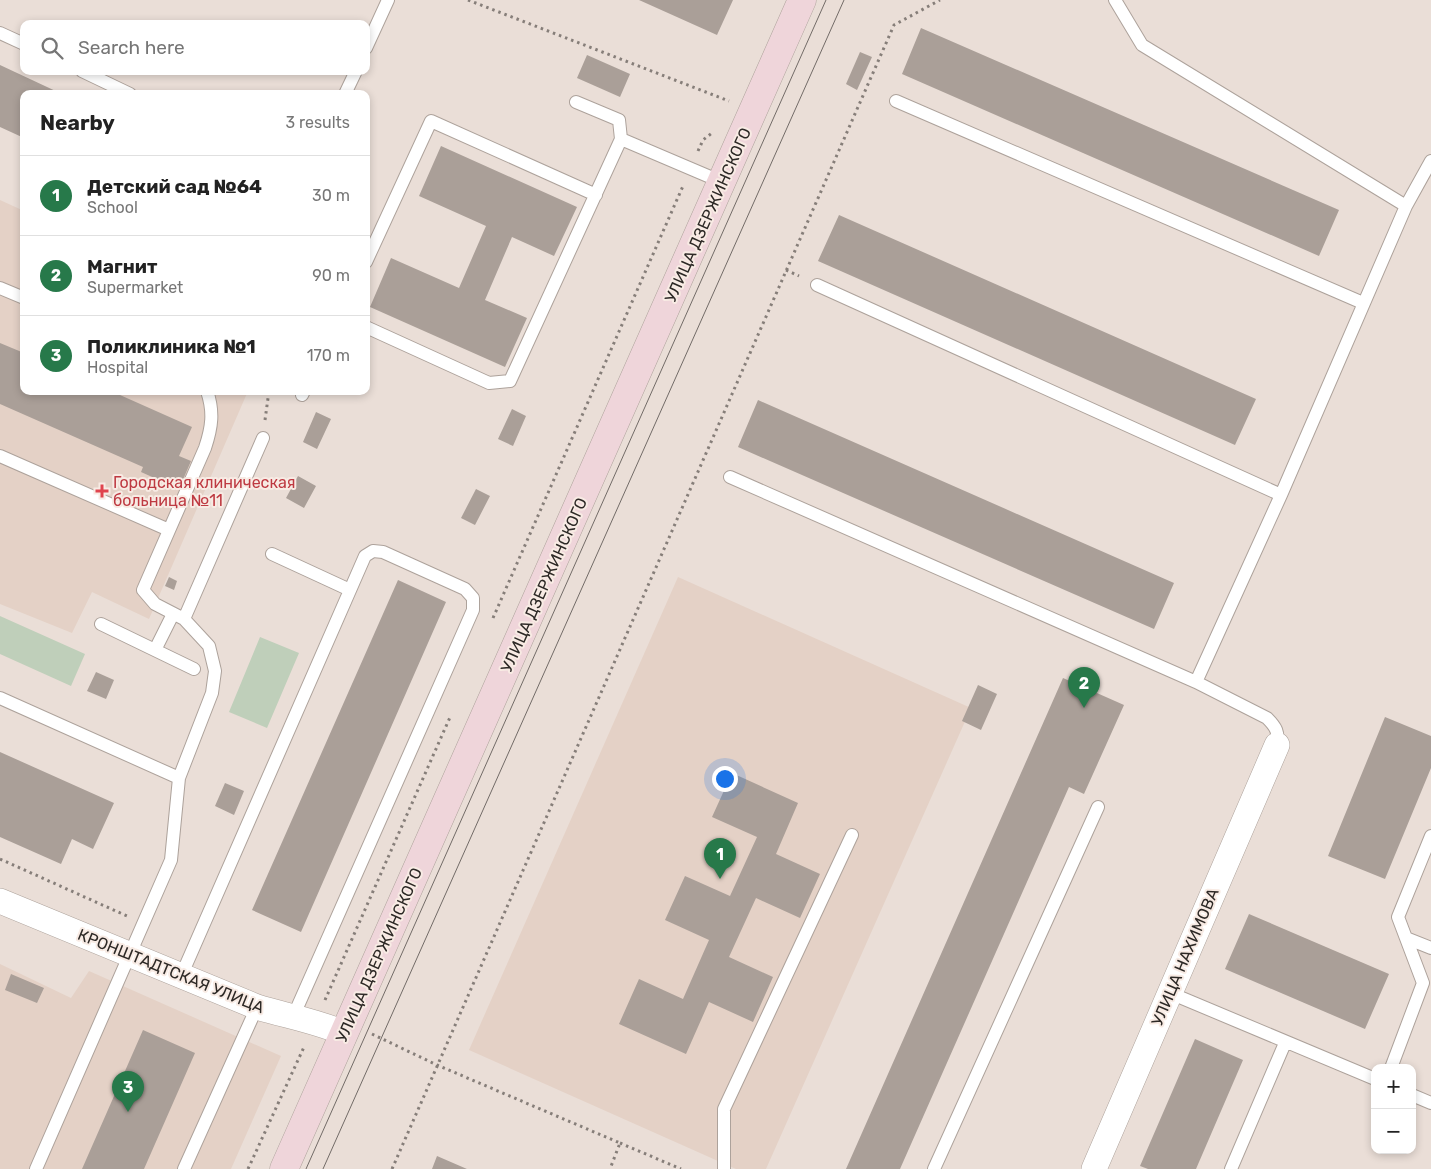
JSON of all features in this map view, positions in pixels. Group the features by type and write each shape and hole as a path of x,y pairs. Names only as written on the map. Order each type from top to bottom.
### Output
{"main road":[{"name":"УЛИЦА ДЗЕРЖИНСКОГО","path":"284,1169 802,0"}],"street":[{"name":"УЛИЦА НАХИМОВА","path":"1094,1169 1277,744"},
{"name":"КРОНШТАДТСКАЯ УЛИЦА","path":"0,901 182,974 257,1007 304,1019 349,1023"}],"lane":[{"path":"370,39 388,0"},
{"path":"1115,0 1142,45 1406,206"},
{"path":"0,33 20,42"},
{"path":"90,75 122,90"},
{"path":"347,90 354,75"},
{"path":"896,101 1363,303"},
{"path":"370,328 489,383 510,380 621,139 619,120 576,102"},
{"path":"370,253 432,121 596,195"},
{"path":"621,139 722,182"},
{"path":"1196,682 1281,495 1406,206 1431,161"},
{"path":"817,285 1281,495"},
{"path":"0,288 20,296"},
{"path":"36,1169 171,860 179,778 212,693 215,671 209,646 178,616 155,604 143,590 205,448 212,426 212,405 208,395"},
{"path":"155,650 178,616 263,438"},
{"path":"0,456 169,530"},
{"path":"730,477 1196,682 1267,718 1276,727 1278,735 1277,744"},
{"path":"182,974 365,556 373,551 383,552 465,589 473,598 473,610 304,1019"},
{"path":"272,554 350,590"},
{"path":"101,624 194,668"},
{"path":"0,698 179,778"},
{"path":"934,1169 1098,807"},
{"path":"724,1169 724,1109 852,835"},
{"path":"1393,1064 1423,983 1398,916 1431,836"},
{"path":"1406,938 1431,948"},
{"path":"1170,993 1285,1043 1371,1077"},
{"path":"184,1169 257,1007"},
{"path":"1231,1169 1285,1043"},
{"path":"1416,1097 1431,1103"}],"path":[{"path":"468,0 737,104"},
{"path":"392,1169 894,25 940,0"},
{"path":"492,622 703,140 716,130"},
{"path":"263,438 268,395"},
{"path":"248,1169 304,1019 333,985 452,712"},
{"path":"0,859 143,923"},
{"path":"333,985 349,1023 438,1066 681,1169"},
{"path":"610,1169 620,1143"}],"shaded area":[{"name":"Городская клиническая больница №11","path":"0,200 20,209 20,395 246,395 149,619 92,592 72,633 0,604"},
{"path":"678,577 971,708 766,1169 736,1169 469,1050"},
{"path":"0,964 71,998 89,971 281,1056 231,1169 0,1169"}],"green space":[{"path":"0,616 85,654 71,686 0,654"},
{"path":"260,637 299,653 267,728 229,712"}],"building":[{"path":"639,0 733,0 717,35"},
{"path":"921,28 1339,210 1319,256 902,74"},
{"path":"860,52 872,57 857,90 846,84"},
{"path":"587,55 630,74 620,97 577,78"},
{"path":"0,65 53,90 20,90 20,136 0,127"},
{"path":"441,146 577,207 554,256 512,237 485,300 527,318 505,367 370,307 391,258 459,288 486,226 419,196"},
{"path":"839,215 1256,399 1235,445 818,261"},
{"path":"0,343 20,351 20,395 120,395 192,427 179,456 191,461 179,489 141,472 143,467 0,404"},
{"path":"758,400 1174,583 1154,629 738,447"},
{"path":"512,409 526,416 513,446 498,439"},
{"path":"316,412 331,419 317,449 303,442"},
{"path":"298,476 316,486 304,508 286,498"},
{"path":"476,489 490,496 475,525 461,518"},
{"path":"169,577 177,581 174,590 165,586"},
{"path":"398,580 446,602 301,932 252,910"},
{"path":"96,672 114,680 106,699 87,691"},
{"path":"1063,678 1124,705 1084,794 1069,787 900,1169 846,1169"},
{"path":"978,685 997,694 981,730 962,721"},
{"path":"1385,717 1431,736 1431,768 1385,879 1328,856"},
{"path":"0,752 114,803 93,849 72,839 61,864 0,837"},
{"path":"732,773 798,803 776,854 820,874 800,918 756,898 729,957 773,977 753,1022 709,1002 686,1054 619,1024 639,979 683,999 709,940 665,920 685,876 730,896 757,837 712,817"},
{"path":"225,783 244,791 234,815 215,806"},
{"path":"1249,914 1389,974 1365,1029 1225,969"},
{"path":"11,974 44,988 37,1003 5,990"},
{"path":"143,1030 195,1053 144,1169 82,1169"},
{"path":"1195,1039 1243,1060 1196,1169 1148,1169 1140,1166"},
{"path":"437,1156 467,1169 432,1169"}],"tram line":[{"path":"306,1169 826,0"},
{"path":"323,1169 844,0"}],"place":[{"name":"Городская клиническая больница №11","path":"102,491"},
{"name":"Магнит","path":"1084,708"},
{"name":"Детский сад №64","path":"720,879"},
{"name":"Поликлиника №1","path":"128,1112"}]}
